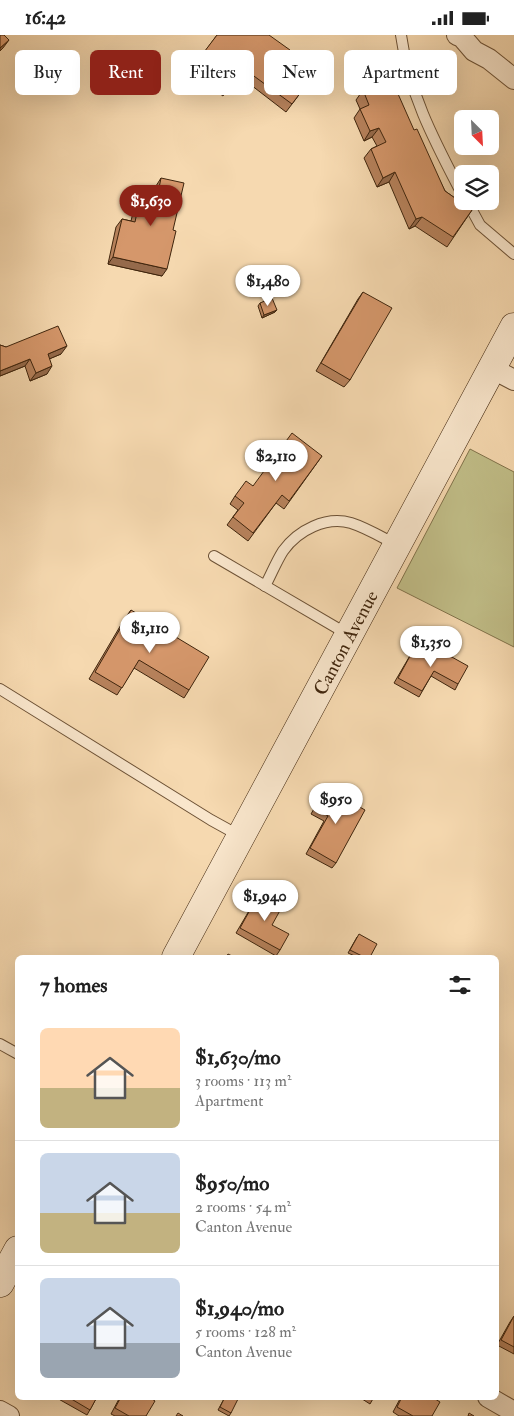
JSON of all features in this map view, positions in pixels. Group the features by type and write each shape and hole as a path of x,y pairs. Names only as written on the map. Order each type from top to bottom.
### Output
{"main road":[{"name":"Canton Avenue","path":"177,955 398,545 503,374 514,327"},
{"path":"0,1283 15,1256"}],"street":[{"path":"464,36 474,51 489,59 514,79"},
{"path":"493,1400 514,1412"},
{"path":"0,1411 10,1416"}],"lane":[{"path":"401,35 404,60 422,116 454,178"},
{"path":"471,210 480,225 514,254"},
{"path":"265,586 284,551 299,534 334,520 352,523 398,545"},
{"path":"214,556 349,636"},
{"path":"0,689 211,821 241,837"},
{"path":"0,1044 15,1052"}],"shaded area":[{"path":"470,449 514,472 514,647 397,588"}],"building":[{"path":"0,35 4,35 9,40 0,48"},
{"path":"217,35 269,35 290,50 264,50 264,83 254,76 254,50 206,50"},
{"path":"280,95 299,95 292,104"},
{"path":"365,95 399,95 414,130 417,129 445,191 454,197 454,210 472,210 453,237 422,217 416,219 395,172 383,178 371,149 386,142 379,128 370,131 360,109 369,105"},
{"path":"161,178 184,183 173,230 176,231 167,269 113,257 122,219 135,222 142,189 158,193"},
{"path":"363,292 392,308 350,380 321,363"},
{"path":"272,298 277,310 264,315 260,303"},
{"path":"58,326 67,346 48,354 52,366 36,373 30,359 0,371 0,345 6,347"},
{"path":"292,433 322,456 289,501 282,495 253,533 233,517 244,503 235,496 246,481 253,486"},
{"path":"131,610 209,657 189,690 139,660 122,688 95,672"},
{"path":"432,646 468,666 458,684 434,671 422,691 398,678 415,647 428,654"},
{"path":"326,788 365,810 336,863 310,848 328,816 315,808"},
{"path":"260,892 283,905 272,925 289,934 280,950 240,928"},
{"path":"359,934 377,944 371,955 360,955 350,950"},
{"path":"514,1316 514,1347 501,1340"},
{"path":"73,1400 95,1400 90,1410"},
{"path":"119,1400 155,1401 146,1416 129,1416 115,1408"},
{"path":"224,1400 238,1400 231,1413 220,1407"},
{"path":"400,1400 437,1400 440,1402 432,1416 413,1416 397,1407"}]}
